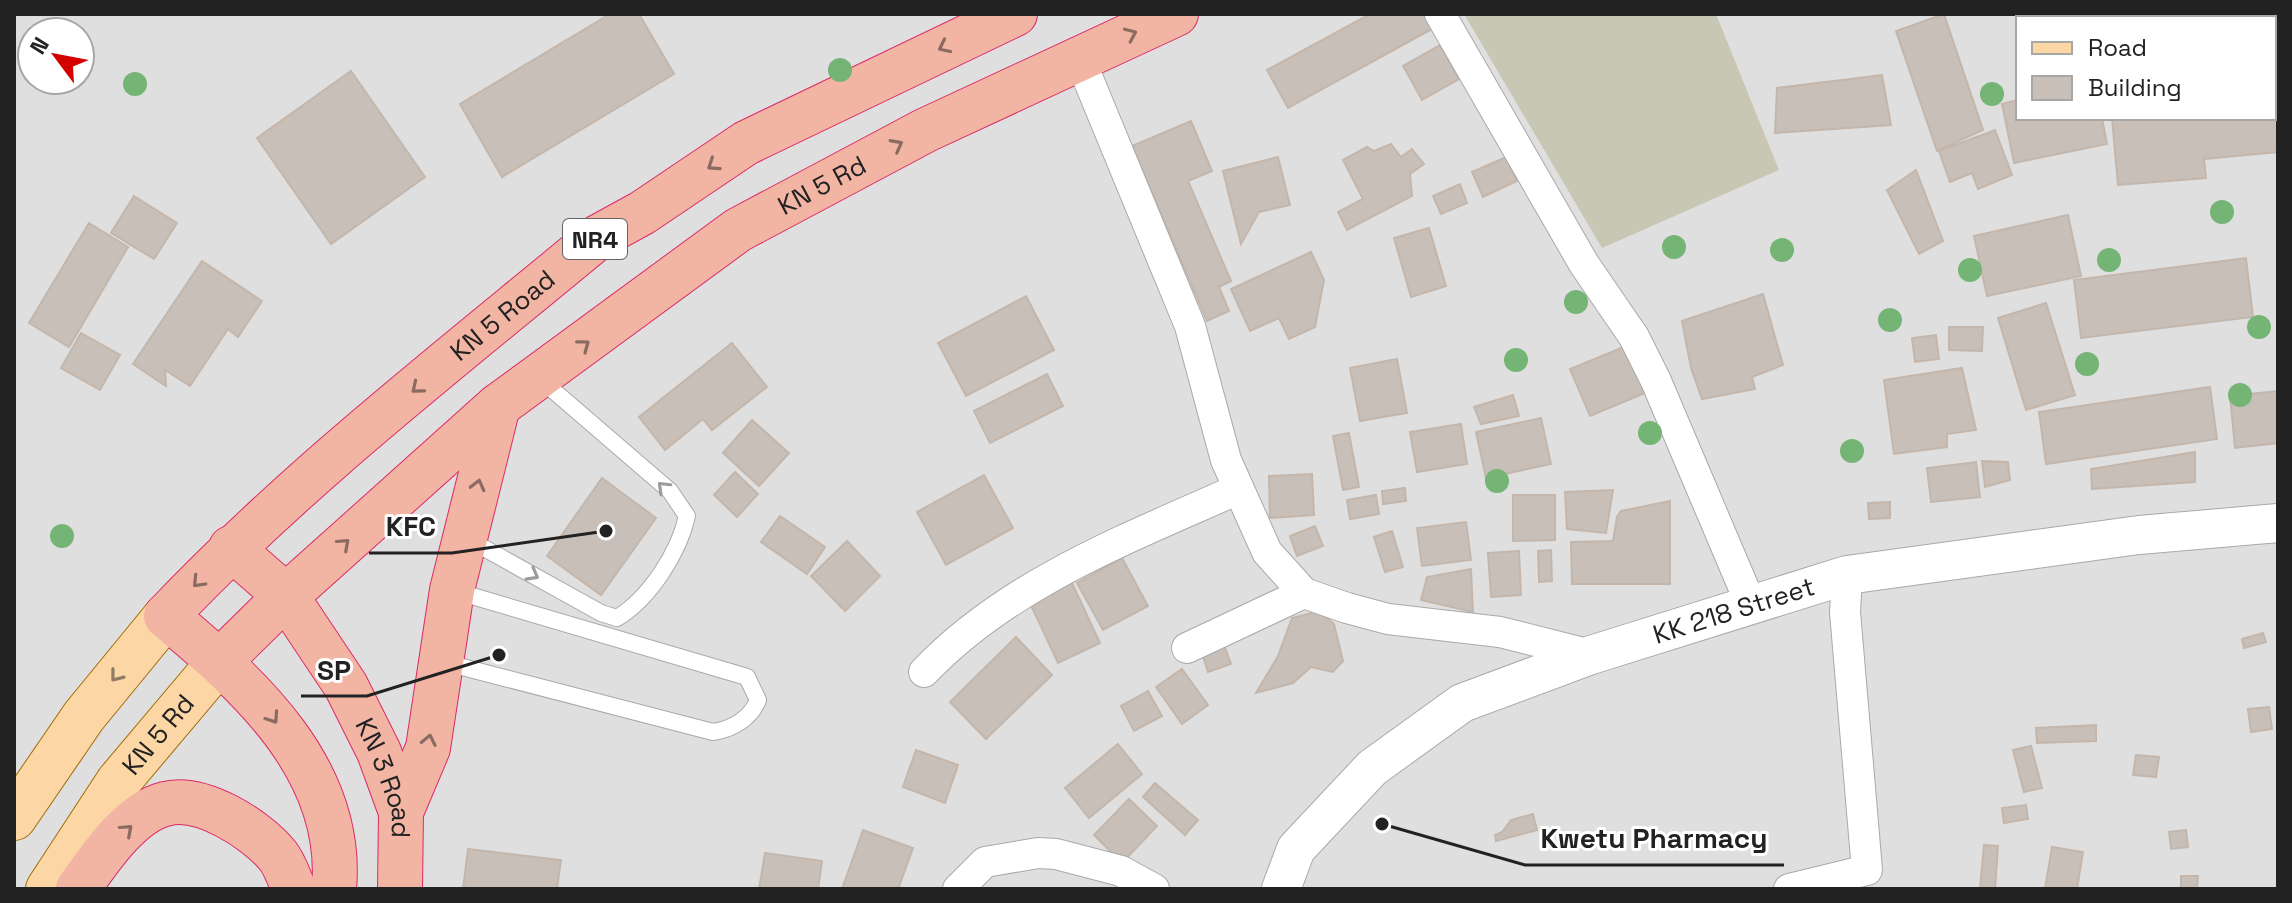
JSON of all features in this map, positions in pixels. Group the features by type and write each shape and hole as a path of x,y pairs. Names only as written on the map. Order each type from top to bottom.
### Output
{"highway":[{"name":"KN 5 Road","path":"231,548 598,237 642,213 746,143 1015,14"},
{"name":"KN 5 Rd","path":"498,406 738,230 926,130 1176,14"},
{"path":"401,812 428,748 452,590 498,406"},
{"path":"286,596 498,406"},
{"name":"KN 3 Road","path":"231,548 286,596 346,686 379,752 401,812 400,889"},
{"name":"NR4","path":"166,616 231,548"},
{"name":"KN 5 Rd","path":"220,661 286,596"},
{"path":"166,616 220,661 263,703 314,780 331,823 337,862 334,889"},
{"path":"78,889 102,854 130,825 165,804 204,807 247,826 280,858 294,889"}],"main road":[{"path":"14,818 84,716 166,616"},
{"name":"KN 5 Rd","path":"48,889 118,782 220,661"},
{"path":"14,765 84,716"}],"street":[{"path":"1440,14 1584,264 1640,348 1751,605"},
{"path":"1079,57 1190,326 1236,490 1267,552 1304,593 1388,619 1500,632 1591,655"},
{"path":"924,672 956,639 1083,558 1236,490"},
{"name":"KK 218 Street","path":"1281,889 1296,849 1372,768 1462,703 1591,655 1847,575 2139,535 2278,523"},
{"path":"1789,889 1867,870 1845,612 1847,575"},
{"path":"1187,648 1304,593"},
{"path":"958,889 985,862 1038,853 1121,871 1154,889"}],"lane":[{"path":"465,537 601,613 617,618 632,609 681,542 687,516 670,491 539,378"},
{"path":"441,662 713,732 724,730 753,713 758,700 756,688 747,677 452,590"}],"shaded area":[{"path":"14,14 2278,14 2278,889 14,889"},
{"path":"1464,14 1716,14 1779,170 1602,248"}],"green space":[{"path":"2124,14 2268,16 2124,16"}],"building":[{"path":"610,14 639,14 674,74 502,177 460,104"},
{"path":"1370,14 1436,14 1441,24 1288,108 1267,70"},
{"path":"1944,14 1983,130 1937,151 1896,31"},
{"path":"1440,45 1459,79 1422,100 1403,66"},
{"path":"351,71 425,177 331,244 257,138"},
{"path":"1882,75 1891,125 1775,133 1777,88"},
{"path":"2276,86 2278,152 2204,159 2206,178 2118,185 2112,120 2276,120"},
{"path":"2016,100 2016,120 2102,120 2107,144 2014,163 2002,104"},
{"path":"1191,121 1212,171 1188,181 1231,281 1219,287 1229,311 1207,321 1132,146"},
{"path":"1995,130 2012,175 1978,189 1972,173 1950,182 1939,151"},
{"path":"1391,144 1401,157 1412,149 1424,164 1410,174 1412,196 1347,230 1338,212 1363,199 1343,160 1367,147 1374,151"},
{"path":"1278,157 1290,205 1259,212 1241,244 1223,171"},
{"path":"1506,157 1517,181 1483,197 1472,172"},
{"path":"1916,170 1943,241 1919,254 1887,190"},
{"path":"1460,184 1467,203 1441,214 1433,196"},
{"path":"134,196 177,223 154,259 111,233"},
{"path":"2068,215 2081,276 1987,296 1974,236"},
{"path":"89,223 128,247 69,347 29,323"},
{"path":"1429,228 1446,286 1411,297 1394,238"},
{"path":"1311,252 1324,280 1315,327 1289,339 1279,318 1250,331 1231,289"},
{"path":"2246,258 2253,317 2081,338 2074,280"},
{"path":"202,261 262,301 238,337 228,329 190,386 165,370 166,386 133,364"},
{"path":"1763,294 1783,365 1752,377 1755,389 1702,399 1691,368 1682,321"},
{"path":"1026,296 1054,350 966,396 938,343"},
{"path":"2046,303 2075,395 2026,410 1998,318"},
{"path":"1949,327 1983,327 1982,351 1949,350"},
{"path":"81,333 120,355 100,390 61,368"},
{"path":"1936,335 1939,359 1915,362 1912,338"},
{"path":"732,343 767,387 712,430 703,419 665,450 639,417"},
{"path":"1631,344 1650,391 1590,416 1570,369"},
{"path":"1397,359 1407,413 1360,421 1350,368"},
{"path":"1962,368 1976,430 1947,434 1947,447 1894,454 1884,380"},
{"path":"1047,374 1063,406 990,443 974,411"},
{"path":"2210,387 2217,439 2046,464 2039,412"},
{"path":"2278,391 2278,443 2235,448 2230,396"},
{"path":"1513,395 1519,416 1481,424 1474,407"},
{"path":"1541,418 1551,464 1486,478 1476,432"},
{"path":"752,420 789,453 759,486 723,453"},
{"path":"1461,424 1467,464 1417,472 1410,432"},
{"path":"1349,433 1359,487 1343,490 1333,436"},
{"path":"2195,452 2195,482 2092,489 2091,469"},
{"path":"1982,461 2008,462 2010,480 1985,487"},
{"path":"1976,462 1980,497 1931,502 1927,468"},
{"path":"735,472 758,494 737,517 714,495"},
{"path":"1312,474 1314,515 1270,518 1269,476"},
{"path":"984,475 1013,528 946,565 917,512"},
{"path":"602,478 656,518 601,595 547,556"},
{"path":"1405,488 1406,501 1383,504 1382,491"},
{"path":"1613,490 1606,533 1567,529 1565,492"},
{"path":"1376,495 1379,514 1350,519 1347,500"},
{"path":"1513,495 1555,495 1555,540 1513,541"},
{"path":"1670,501 1670,584 1572,584 1571,542 1613,541 1621,511"},
{"path":"1890,502 1890,518 1869,519 1868,503"},
{"path":"780,516 825,547 807,574 761,542"},
{"path":"1466,522 1471,560 1422,566 1417,528"},
{"path":"1315,526 1323,546 1297,556 1290,536"},
{"path":"1392,531 1403,567 1385,572 1374,537"},
{"path":"847,541 880,576 845,611 811,576"},
{"path":"1551,550 1552,581 1539,582 1538,551"},
{"path":"1519,551 1521,595 1491,597 1488,553"},
{"path":"1122,558 1148,606 1103,630 1077,583"},
{"path":"1471,569 1473,612 1421,600 1427,577"},
{"path":"1071,581 1100,643 1058,663 1029,601"},
{"path":"1319,611 1334,624 1343,661 1333,672 1311,667 1293,683 1256,693 1278,656 1292,618"},
{"path":"2263,633 2266,642 2244,648 2242,639"},
{"path":"1016,637 1052,675 986,739 950,702"},
{"path":"1223,642 1231,664 1208,672 1201,650"},
{"path":"1182,669 1208,705 1182,724 1156,687"},
{"path":"1148,691 1162,716 1134,731 1121,706"},
{"path":"2269,707 2272,729 2251,732 2248,709"},
{"path":"2096,725 2096,741 2037,743 2036,728"},
{"path":"1118,744 1142,774 1089,818 1065,788"},
{"path":"2031,746 2042,788 2024,792 2013,750"},
{"path":"916,750 958,765 945,803 903,787"},
{"path":"2136,755 2159,757 2156,777 2133,775"},
{"path":"1155,783 1198,820 1185,835 1143,797"},
{"path":"1129,799 1157,826 1122,863 1094,835"},
{"path":"2026,805 2028,819 2004,823 2002,808"},
{"path":"1533,814 1537,830 1496,841 1495,835 1502,832 1511,820"},
{"path":"863,830 913,848 898,889 842,889"},
{"path":"2186,830 2188,847 2171,849 2169,832"},
{"path":"1984,845 1998,846 1995,889 1980,889"},
{"path":"2052,847 2083,852 2077,889 2045,889"},
{"path":"468,849 561,860 557,889 463,889"},
{"path":"765,853 822,861 818,889 759,889"},
{"path":"2181,876 2198,876 2197,889 2181,889"}],"place":[{"name":"KFC","path":"606,531"},
{"name":"SP","path":"499,655"},
{"name":"Kwetu Pharmacy","path":"1382,824"}]}
